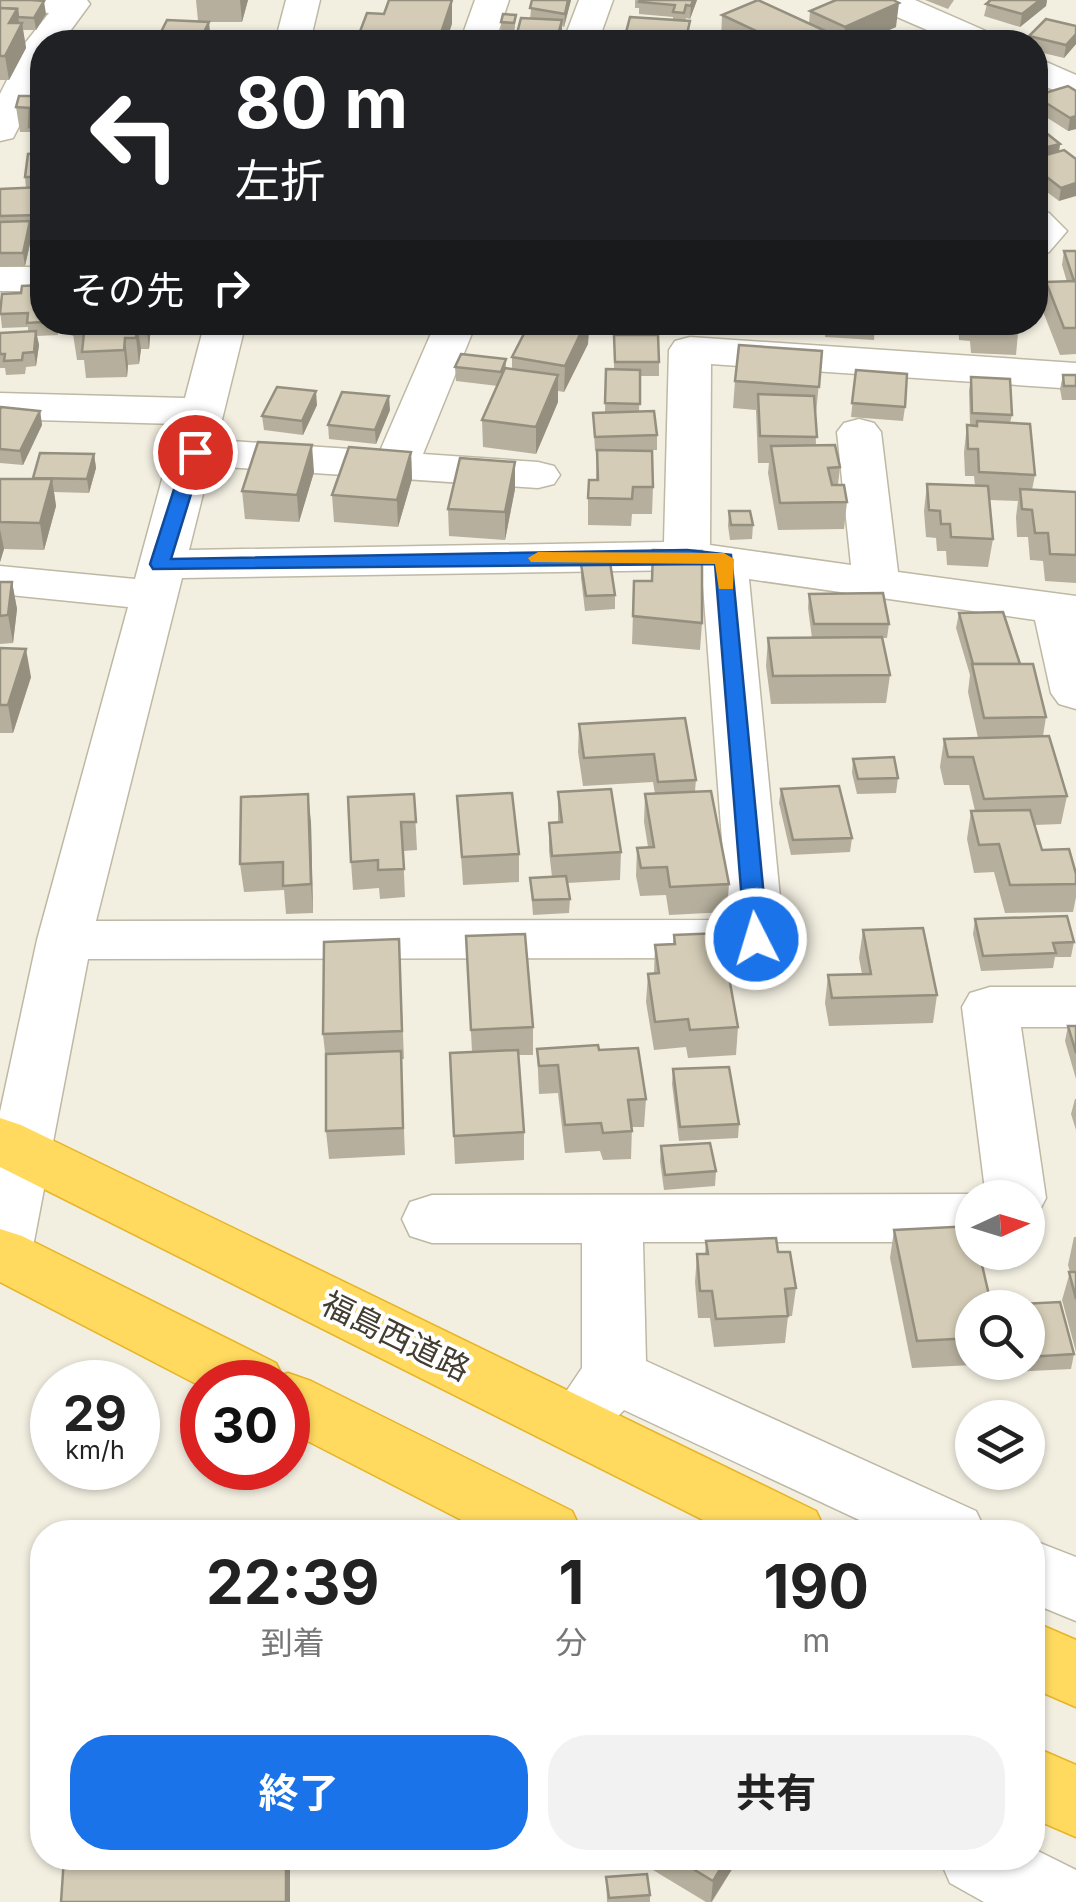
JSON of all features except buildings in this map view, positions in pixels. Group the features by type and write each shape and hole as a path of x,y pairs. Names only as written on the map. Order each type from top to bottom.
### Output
{"highway":[{"name":"福島西道路","path":"10,1145 593,1399 774,1520"},
{"path":"0,1255 209,1360"},
{"path":"310,1412 513,1520"},
{"path":"1045,1660 1076,1675"},
{"path":"1045,1786 1076,1802"}],"street":[{"path":"11,0 73,4 56,30"},
{"path":"296,30 303,0"},
{"path":"482,30 492,0"},
{"path":"585,30 596,0"},
{"path":"886,0 941,30"},
{"path":"0,130 30,74"},
{"path":"1048,74 1076,88"},
{"path":"0,279 30,279"},
{"path":"0,1255 10,1145 223,335"},
{"path":"396,466 450,335"},
{"path":"910,366 912,335"},
{"path":"64,940 756,939 706,557 690,350 1076,376"},
{"path":"0,406 200,432 396,466 538,475"},
{"path":"859,432 876,583"},
{"path":"0,580 156,580 706,557 1067,611 1076,693"},
{"path":"1014,1180 990,1007 1076,1008"},
{"path":"432,1219 955,1218"},
{"path":"612,1220 593,1399 920,1520"},
{"path":"999,1870 1060,1902"}],"slow traffic":[{"path":"538,558 724,559 726,585"}],"route":[{"path":"195,452 160,564 687,556 724,559 756,939"}]}
